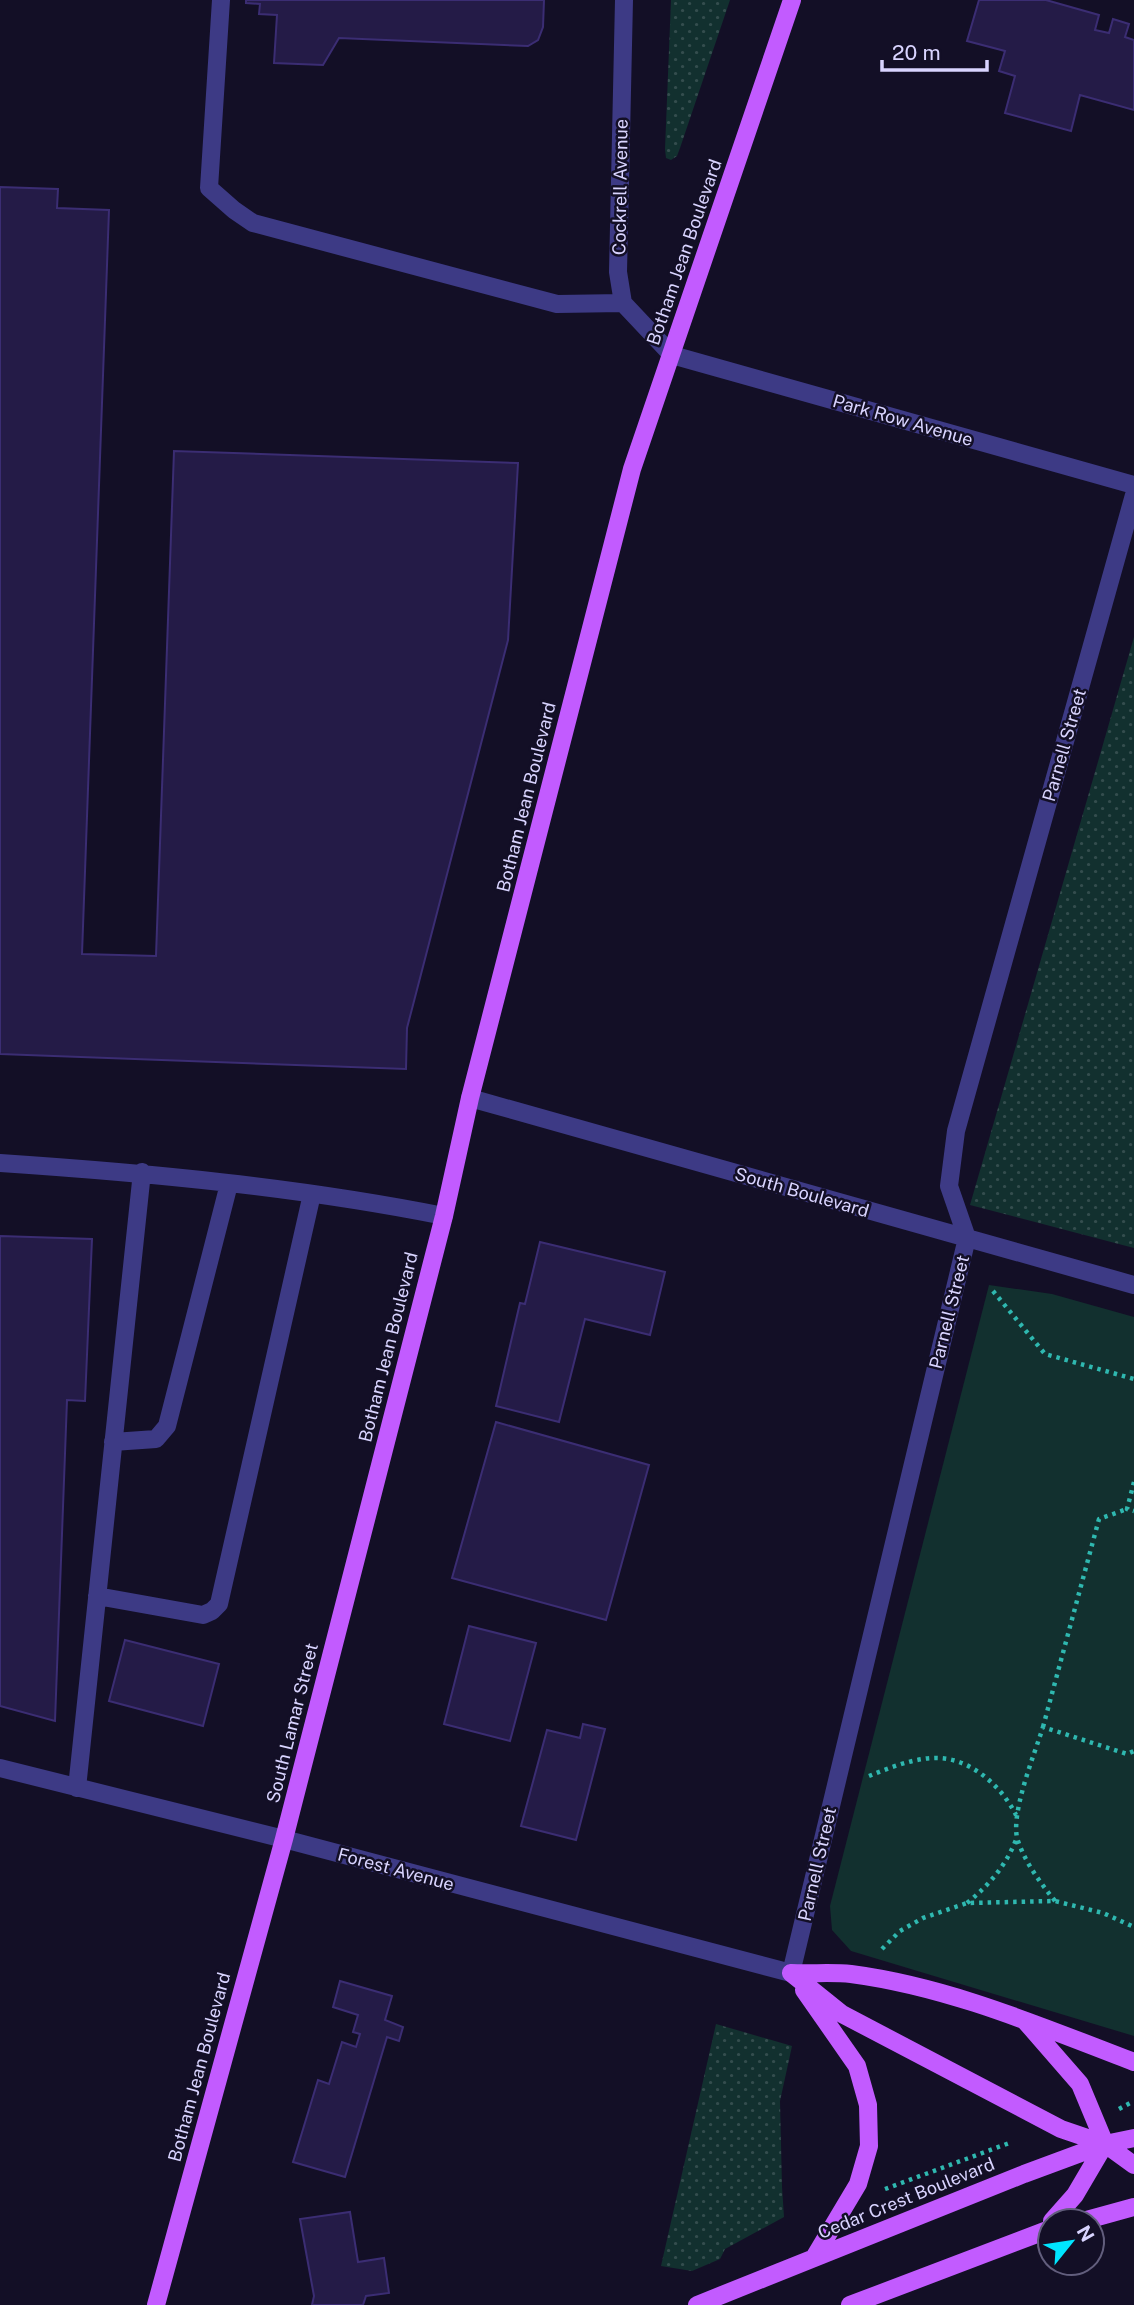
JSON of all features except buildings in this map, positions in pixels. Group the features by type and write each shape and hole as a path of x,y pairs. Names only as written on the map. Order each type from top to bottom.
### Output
{"main road":[{"name":"Botham Jean Boulevard","path":"341,1617 444,1216 470,1098 632,469 792,0"},
{"name":"South Lamar Street","path":"284,1839 341,1617"},
{"name":"Botham Jean Boulevard","path":"156,2305 284,1839"},
{"path":"791,1973 849,1974 933,1989 1025,2020 1134,2062"},
{"path":"791,1973 842,2014 1061,2129 1105,2144 1134,2165"},
{"path":"791,1973 858,2066 868,2105 869,2146 858,2184 815,2256"},
{"path":"1025,2020 1080,2084 1105,2144"},
{"name":"Cedar Crest Boulevard","path":"697,2305 815,2256 1105,2144 1134,2138"},
{"path":"1065,2207 1105,2144"},
{"path":"1106,2215 1134,2207"},
{"path":"850,2305 1036,2231"}],"street":[{"path":"221,0 209,188 234,210 253,223 557,304 623,303 672,355"},
{"name":"Cockrell Avenue","path":"623,303 618,272 624,0"},
{"name":"Park Row Avenue","path":"672,355 1134,485"},
{"name":"Parnell Street","path":"791,1973 967,1238 949,1186 956,1131 1134,495"},
{"name":"South Boulevard","path":"470,1098 1134,1285"},
{"path":"0,1163 142,1172 374,1202 444,1216"},
{"path":"76,1788 142,1172"},
{"path":"113,1442 156,1438 167,1426 229,1184"},
{"path":"97,1596 202,1615 219,1604 312,1194"},
{"name":"Forest Avenue","path":"0,1768 284,1839 791,1973"}],"path":[{"path":"993,1291 1045,1354 1134,1379"},
{"path":"1127,1509 1134,1482"},
{"path":"1055,1901 1033,1873 1017,1839 1016,1816 1099,1519 1127,1509 1134,1511"},
{"path":"1043,1727 1127,1754 1134,1751"},
{"path":"869,1776 901,1764 934,1758 953,1761 972,1768 988,1779 1002,1793 1016,1816"},
{"path":"967,1903 1006,1863 1017,1839"},
{"path":"883,1949 900,1931 923,1918 967,1903 1055,1901 1102,1913 1134,1927"},
{"path":"1118,2109 1134,2101"},
{"path":"874,2193 1013,2142"}],"green space":[{"path":"671,0 730,0 680,148 677,156 671,160 666,158 665,149"},
{"path":"1134,637 1134,1248 970,1205"},
{"path":"989,1285 1052,1294 1134,1317 1134,2036 851,1951 832,1930 830,1906"},
{"path":"716,2024 792,2046 780,2101 784,2217 725,2249 720,2259 692,2271 661,2266"}]}
